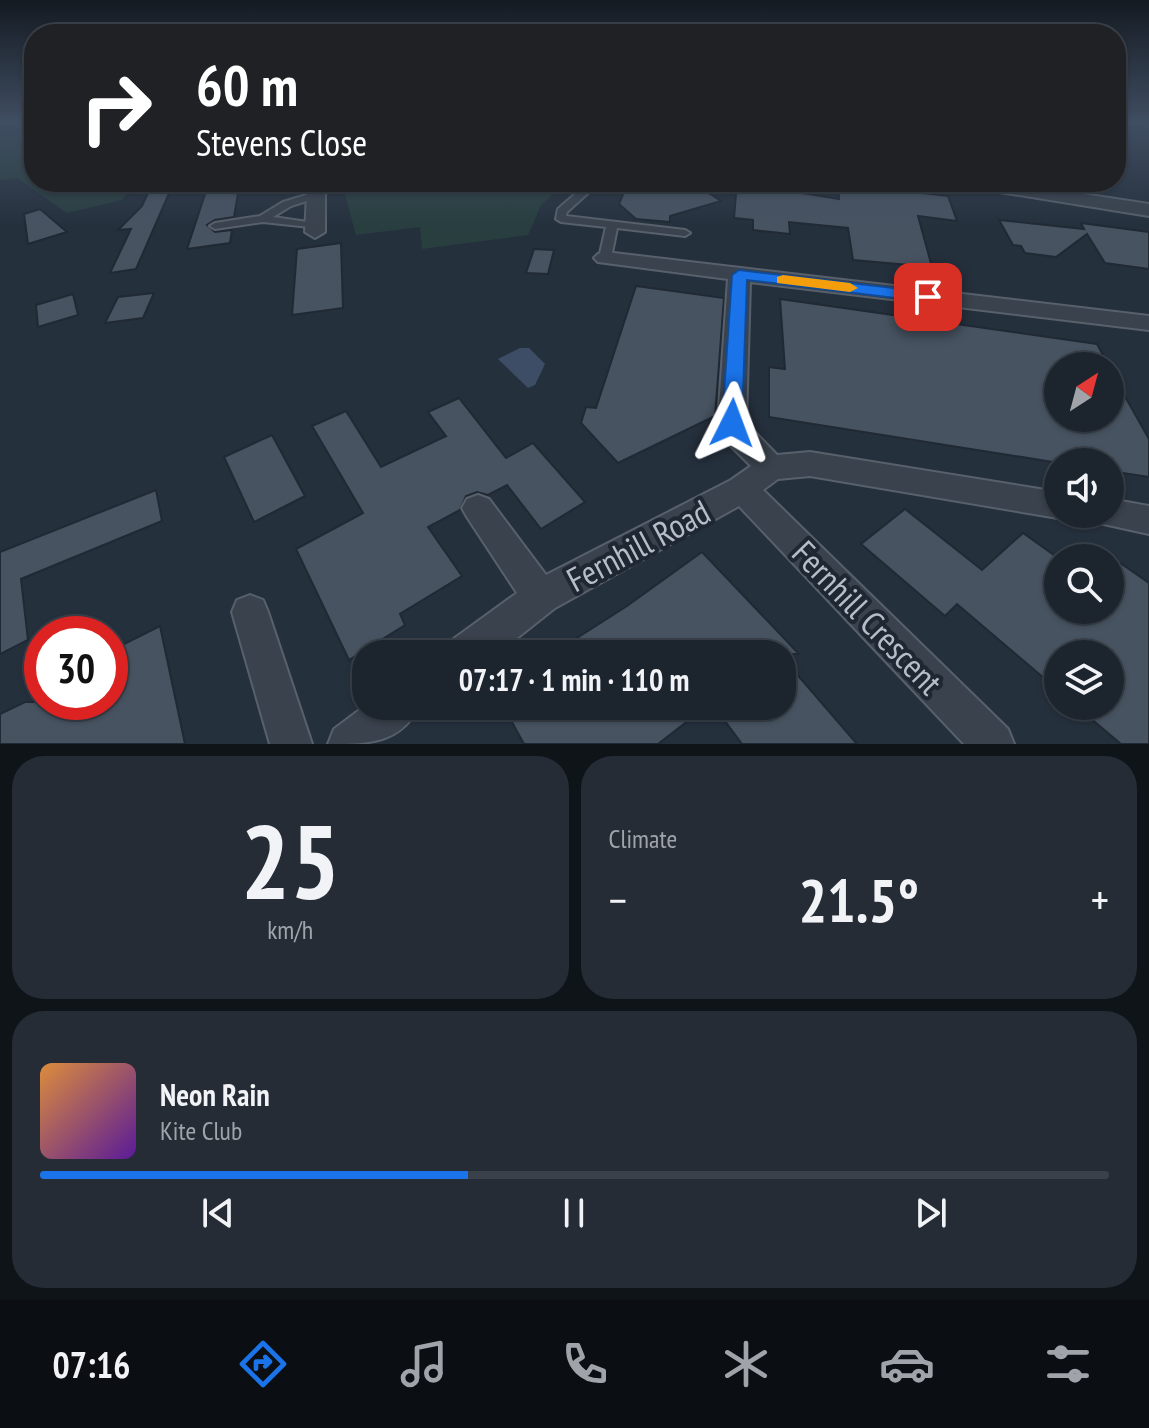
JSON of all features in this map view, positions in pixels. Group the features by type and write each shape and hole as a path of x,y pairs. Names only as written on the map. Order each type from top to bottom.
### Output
{"street":[{"path":"315,229 319,192"},
{"path":"1033,192 1149,210"},
{"path":"605,258 1149,323"},
{"path":"739,275 732,423 740,437 771,468 810,464 1044,503"},
{"name":"Fernhill Road","path":"484,640 542,596 742,489 771,468"},
{"name":"Fernhill Crescent","path":"742,489 993,744"},
{"path":"478,508 523,575 542,596"},
{"path":"1124,516 1149,520"},
{"path":"250,612 291,744"},
{"path":"349,744 381,720"}],"lane":[{"path":"263,219 311,192"},
{"path":"584,192 562,211 560,217 567,221 685,233"},
{"path":"215,226 263,219 315,229"},
{"path":"605,258 612,226"}],"green space":[{"path":"0,158 24,158 24,183 17,178 0,180"},
{"path":"37,192 128,192 122,200 67,213"},
{"path":"344,192 556,192 541,205 528,235 422,249 420,227 356,235"}],"water":[{"path":"520,348 529,348 545,364 535,385 528,388 498,359"}],"building":[{"path":"148,192 170,192 136,269 110,273 131,229 118,230 142,206"},
{"path":"206,192 238,192 234,217 215,220 207,225 215,232 232,230 230,243 187,249"},
{"path":"624,192 707,192 721,201 670,216 670,222 636,219 619,204"},
{"path":"736,192 797,192 839,199 839,192 914,192 948,196 957,221 918,216 932,267 853,260 848,228 789,222 790,234 753,230 753,220 734,218"},
{"path":"40,209 67,232 28,244 24,214"},
{"path":"999,220 1084,229 1081,223 1149,232 1149,269 1105,263 1087,234 1056,257 1025,253 1021,246 1013,245"},
{"path":"341,243 343,308 292,315 297,249"},
{"path":"534,249 554,250 548,274 526,273"},
{"path":"636,286 724,298 715,416 618,463 581,423 586,407 596,408"},
{"path":"154,293 143,318 105,323 118,297"},
{"path":"73,294 78,315 38,327 36,305"},
{"path":"780,299 1097,344 1101,352 1044,352 1044,432 1124,432 1124,395 1149,439 1149,477 1124,473 1124,448 1044,448 1044,461 769,417 769,367 785,369"},
{"path":"459,398 506,458 533,443 585,502 541,529 507,485 488,495 477,492 466,496 460,510 428,527 462,576 400,614 405,625 381,640 352,640 352,658 349,660 296,549 363,513 312,426 346,411 381,467 446,436 428,412"},
{"path":"272,435 305,496 254,522 224,457"},
{"path":"156,490 162,521 21,579 25,616 24,642 0,654 0,552"},
{"path":"905,509 982,570 1023,533 1044,548 1044,624 1124,624 1124,566 1149,583 1149,744 1121,744 1093,720 1124,720 1124,640 1044,640 1044,678 957,604 945,616 861,544"},
{"path":"702,552 786,640 574,640"},
{"path":"160,626 185,744 0,744 0,714 24,702 24,720 128,720 128,642"},
{"path":"796,673 857,744 742,744 724,720 796,720"},
{"path":"511,720 689,720 658,744 524,744"}],"slow traffic":[{"path":"783,280 850,288"}],"route":[{"path":"732,423 739,275 928,297"}]}
